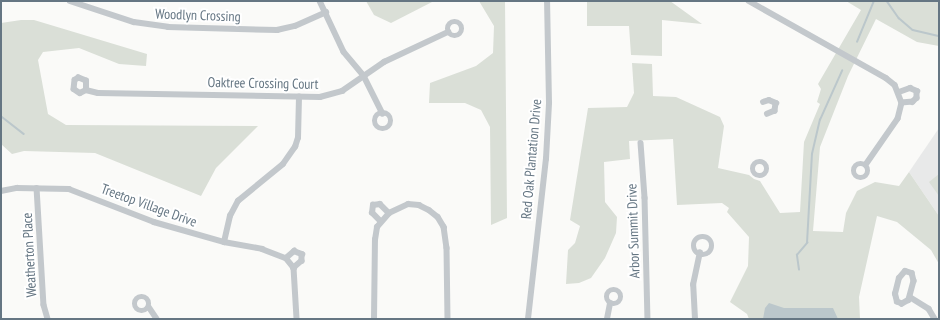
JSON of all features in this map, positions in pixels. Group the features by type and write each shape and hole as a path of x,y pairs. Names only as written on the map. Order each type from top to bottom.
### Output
{"street":[{"name":"Woodlyn Crossing","path":"70,1 134,22 168,27 277,30 295,26 326,12"},
{"path":"320,1 344,52 364,76 383,114"},
{"name":"Red Oak Plantation Drive","path":"528,319 546,159 549,103 547,1"},
{"path":"749,1 886,78 899,92 902,103 898,119 866,165"},
{"name":"Oaktree Crossing Court","path":"86,90 98,93 299,97 333,95 384,62 448,32"},
{"path":"899,92 910,88 917,91 917,98 913,102 902,103"},
{"path":"224,242 230,216 238,201 283,164 295,147 298,138 299,97"},
{"path":"763,102 770,100 776,103 775,111 768,114"},
{"name":"Arbor Summit Drive","path":"641,143 645,198 648,319"},
{"name":"Treetop Village Drive","path":"1,191 37,188 69,189 154,222 224,242 262,249 286,258"},
{"name":"Weatherton Place","path":"37,188 44,305 48,319"},
{"path":"380,221 372,213 373,205 380,204 388,212"},
{"path":"374,319 375,240 380,221 388,212 408,204 419,205 438,217 444,227 447,248 448,319"},
{"path":"294,268 302,261 302,254 294,251 286,258 294,268 297,319"},
{"path":"695,319 693,285 700,253"},
{"path":"905,271 912,273 914,277 910,297 907,302 902,304 895,297 899,278 905,271"},
{"path":"910,297 929,309 935,319"},
{"path":"607,319 610,303"},
{"path":"149,307 157,319"}],"shaded area":[{"path":"366,1 434,1 391,23 374,15"},
{"path":"479,1 505,1 507,218 491,225 490,127 481,110 465,103 429,103 430,83 476,66 493,53 494,26"},
{"path":"587,1 670,1 702,24 662,20 662,56 631,55 629,26 587,26"},
{"path":"846,1 939,1 939,46 917,42 876,19 848,76 820,147 813,231 843,232 846,213 857,191 875,182 899,186 909,172 939,216 939,264 931,250 897,222 877,216 859,297 860,319 749,319 747,314 730,302 748,266 749,237 727,212 729,208 722,203 677,205 673,139 629,141 630,159 604,162 605,202 617,217 616,233 605,258 591,278 579,283 566,284 568,250 575,243 580,226 570,220 588,108 627,107 634,93 632,63 652,64 653,96 676,97 720,117 724,126 718,168 749,175 760,181 780,213 800,212 804,142 820,104 817,102 821,89 818,84 861,10"},
{"path":"34,20 147,54 146,66 119,64 79,48 43,52 38,60 48,114 66,125 258,126 216,168 201,196 95,153 24,151 12,154 1,144 1,23"},
{"path":"939,128 939,216 909,172"},
{"path":"939,174 939,196 929,182"},
{"path":"769,303 784,308 833,308 838,319 763,319 765,308"}],"waterway":[{"path":"857,42 874,1"},
{"path":"887,1 899,18 913,30 939,36"},
{"path":"799,270 797,255 807,243 812,154 820,120 842,71"},
{"path":"1,116 24,134"}]}
